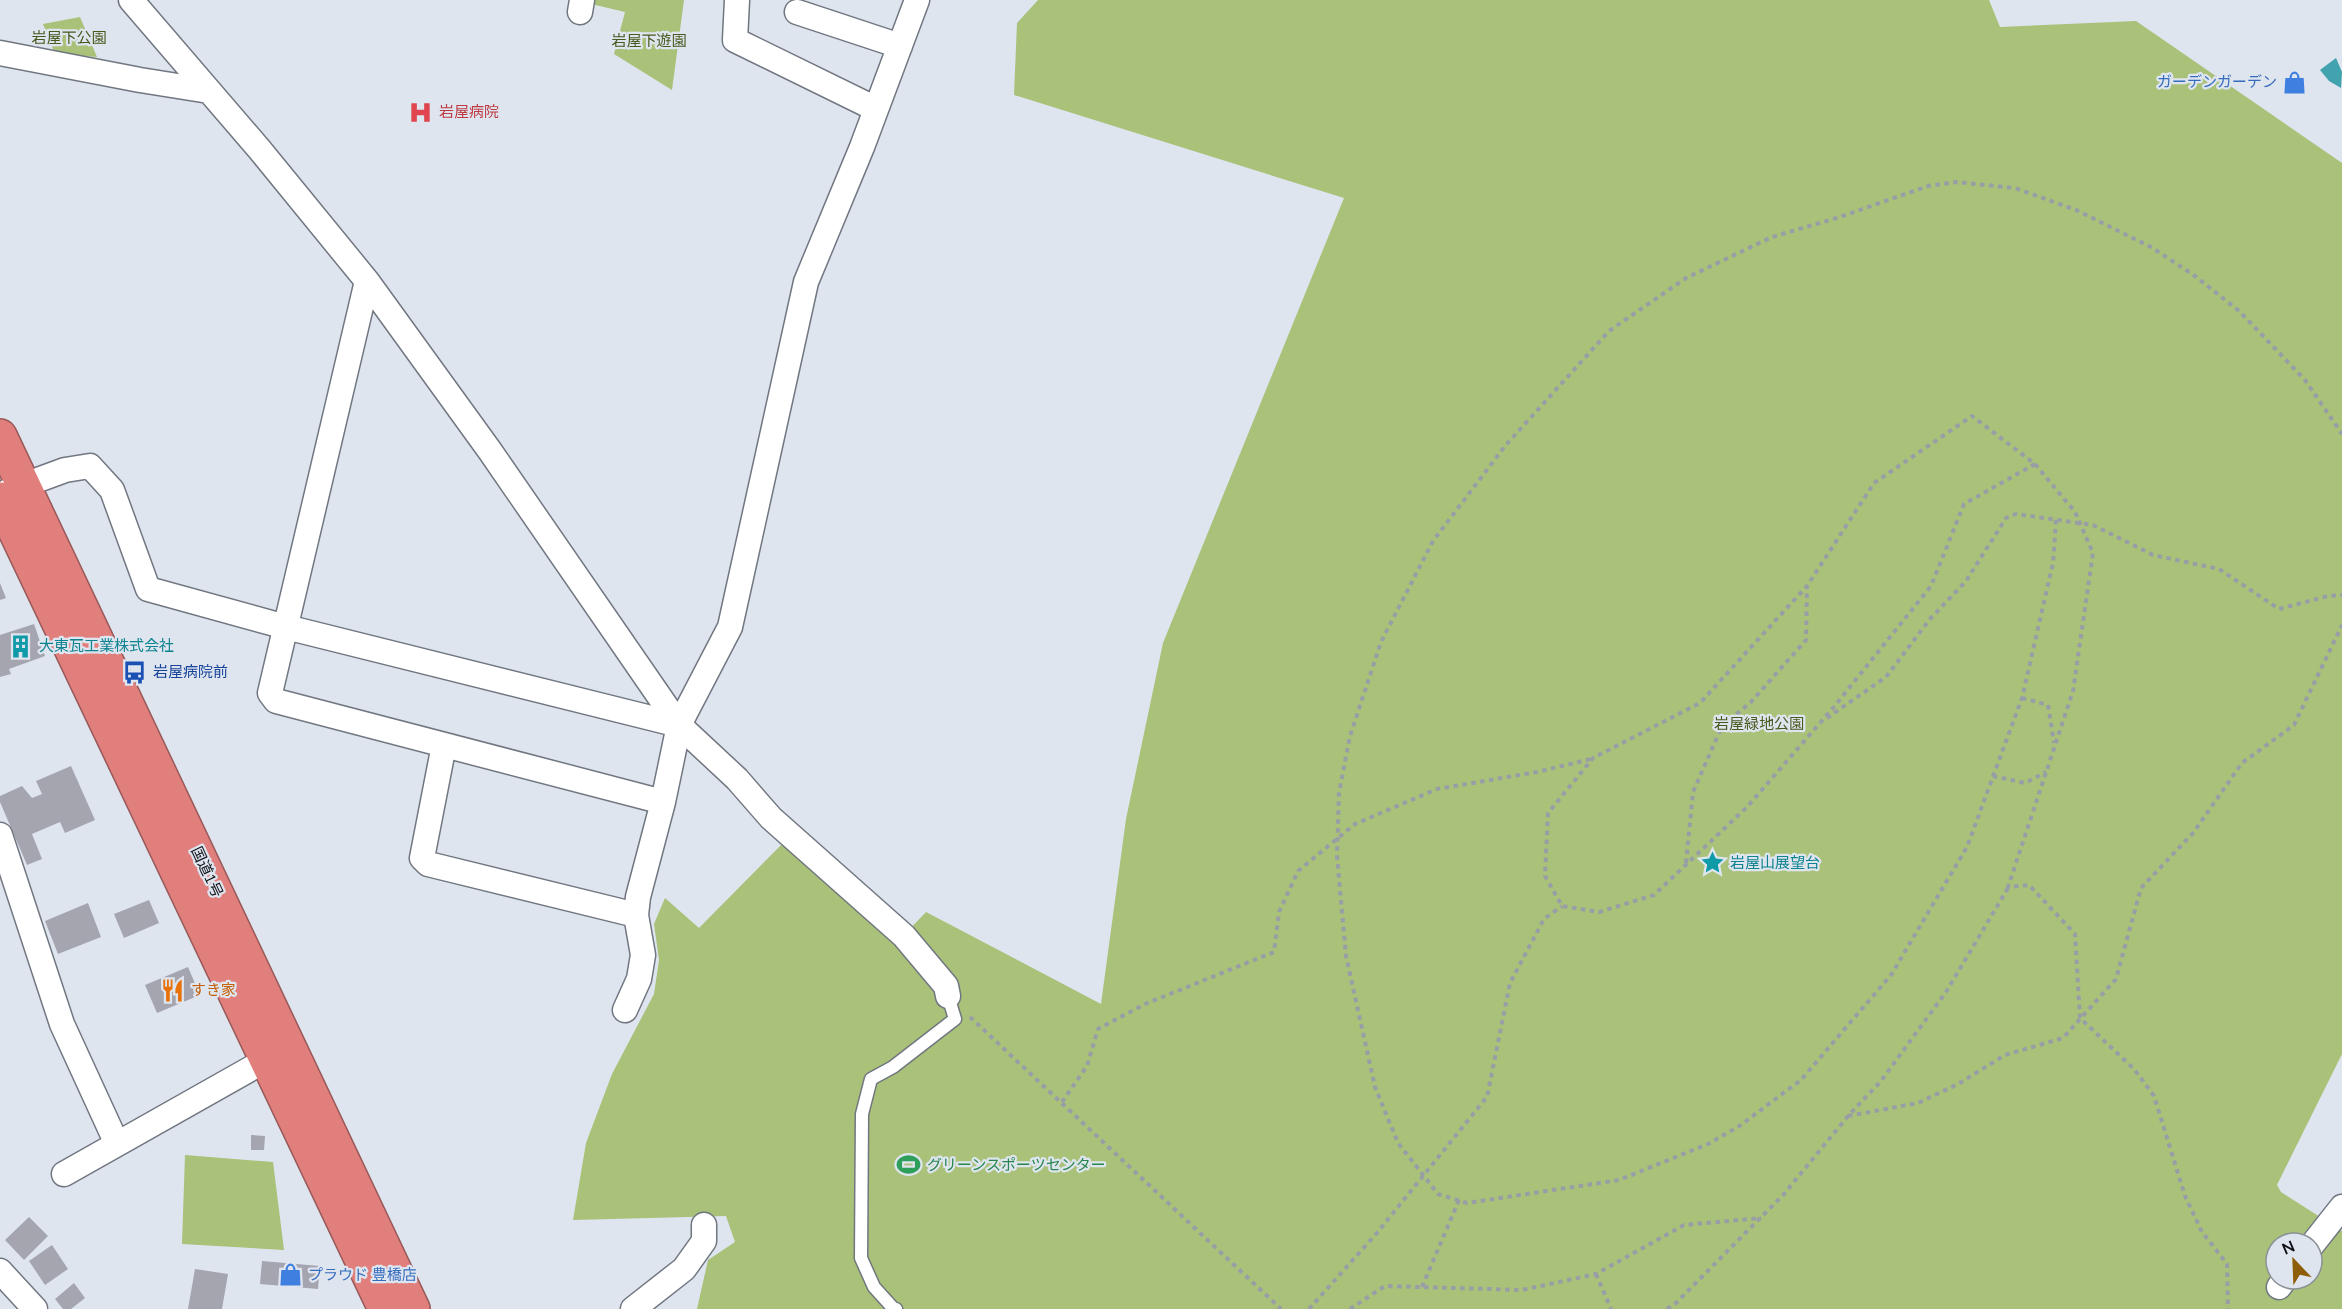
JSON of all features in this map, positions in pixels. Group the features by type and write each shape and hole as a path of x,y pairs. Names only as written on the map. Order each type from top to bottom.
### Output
{"highway":[{"name":"国道1号","path":"0,436 8,493 266,1060 386,1309"},
{"name":"国道1号","path":"8,493 413,1309"}],"street":[{"path":"131,0 260,150 367,281 490,451 679,725 737,779 771,818 904,936 946,986 948,996"},
{"path":"737,0 735,40 876,109"},
{"path":"625,1010 639,979 643,955 636,915 638,897 663,802 679,725 730,627 806,282 917,0"},
{"path":"797,12 900,46"},
{"path":"0,53 208,91"},
{"path":"367,281 270,693 276,701 663,802"},
{"path":"8,493 65,470 90,466 112,490 148,589 286,627 679,725"},
{"path":"444,745 422,858 428,864 636,915"},
{"path":"0,835 62,1024 117,1144"},
{"path":"64,1174 266,1060"},
{"path":"2323,1231 2342,1207"},
{"path":"633,1309 684,1269 704,1241 704,1225"},
{"path":"0,1271 31,1307"}],"lane":[{"path":"896,1309 874,1287 861,1258 862,1114 871,1079 893,1067 954,1019 948,996"}],"path":[{"path":"2056,520 2053,563 2022,698 1967,847 1891,975 1801,1080 1738,1128 1708,1144 1619,1180 1467,1203 1438,1194 1398,1143 1375,1087 1346,956 1337,839 1339,792 1350,736 1381,642 1433,541 1505,446 1609,331 1686,278 1772,237 1840,217 1929,186 1956,182 2015,188 2076,210 2151,247 2195,276 2239,311 2305,380 2342,434"},
{"path":"1062,1102 1087,1066 1098,1029 1144,1004 1274,952 1278,912 1298,871 1356,825 1437,789 1537,772 1593,758 1700,703 1807,586 1874,483 1972,416 2035,464 2075,512 2093,553 2073,691 2008,887 1946,992 1881,1081 1761,1218 1676,1303 1667,1309"},
{"path":"1309,1309 1377,1233 1422,1174 1487,1097 1510,982 1544,919 1562,906 1599,912 1654,895 1747,807 1820,723 1931,586 1964,504 2035,464"},
{"path":"1820,723 1886,676 1930,619 1966,581 2006,518 2016,514 2093,525 2153,555 2219,569 2280,609 2328,596 2342,595"},
{"path":"1686,864 1693,792 1722,726 1751,702 1806,640 1807,586"},
{"path":"1848,1116 1918,1103 1958,1084 2005,1055 2063,1038 2116,979 2141,888 2193,833 2242,763 2294,725 2342,625"},
{"path":"2022,698 2048,705 2055,746"},
{"path":"1562,906 1545,876 1548,813 1593,758"},
{"path":"1994,776 2025,783 2046,771"},
{"path":"2008,887 2032,882"},
{"path":"2008,887 2029,885 2075,934 2080,1018 2134,1069 2154,1096 2185,1196 2202,1232 2227,1264 2228,1309"},
{"path":"948,996 1281,1309"},
{"path":"1422,1287 1459,1200"},
{"path":"1350,1309 1385,1286 1522,1290 1596,1274 1684,1225 1761,1218"},
{"path":"1596,1274 1611,1309"}],"green space":[{"name":"岩屋下遊園","path":"587,0 684,0 672,90 614,54 625,12 587,3"},
{"name":"岩屋緑地公園","path":"1038,0 1989,0 2000,27 2136,21 2342,163 2342,1054 2277,1185 2281,1192 2342,1231 2342,1309 697,1309 708,1260 735,1242 726,1216 573,1220 586,1143 612,1074 654,994 659,960 654,924 665,898 699,928 786,840 904,935 926,912 1101,1004 1126,819 1163,643 1344,198 1014,95 1017,23"},
{"name":"岩屋下公園","path":"80,17 97,57 55,54 43,24"},
{"path":"185,1155 273,1162 284,1250 182,1244"}],"water":[{"path":"2336,58 2342,72 2341,88 2329,81 2320,70"}],"building":[{"path":"0,583 6,598 0,600"},
{"name":"大東瓦工業株式会社","path":"34,624 45,656 9,669 11,674 0,677 0,635"},
{"path":"71,766 95,820 65,833 60,822 32,834 42,859 27,865 0,802 0,796 22,786 32,798 42,794 36,781"},
{"path":"149,900 159,923 124,938 114,914"},
{"path":"88,903 101,937 58,954 45,921"},
{"name":"すき家","path":"188,967 200,995 157,1013 145,985"},
{"path":"251,1135 265,1136 264,1150 251,1150"},
{"path":"29,1217 48,1236 24,1260 5,1240"},
{"path":"52,1245 68,1269 45,1285 29,1261"},
{"name":"プラウド 豊橋店","path":"262,1261 320,1266 318,1289 260,1284"},
{"path":"195,1269 228,1274 222,1309 188,1309"},
{"path":"74,1283 85,1298 71,1309 63,1309 55,1299"}],"place":[{"name":"ガーデンガーデン","path":"2295,82"},
{"name":"岩屋病院","path":"421,112"},
{"name":"大東瓦工業株式会社","path":"21,646"},
{"name":"岩屋病院前","path":"135,672"},
{"name":"岩屋山展望台","path":"1712,863"},
{"name":"すき家","path":"173,990"},
{"name":"グリーンスポーツセンター","path":"909,1165"},
{"name":"プラウド 豊橋店","path":"290,1275"}]}
